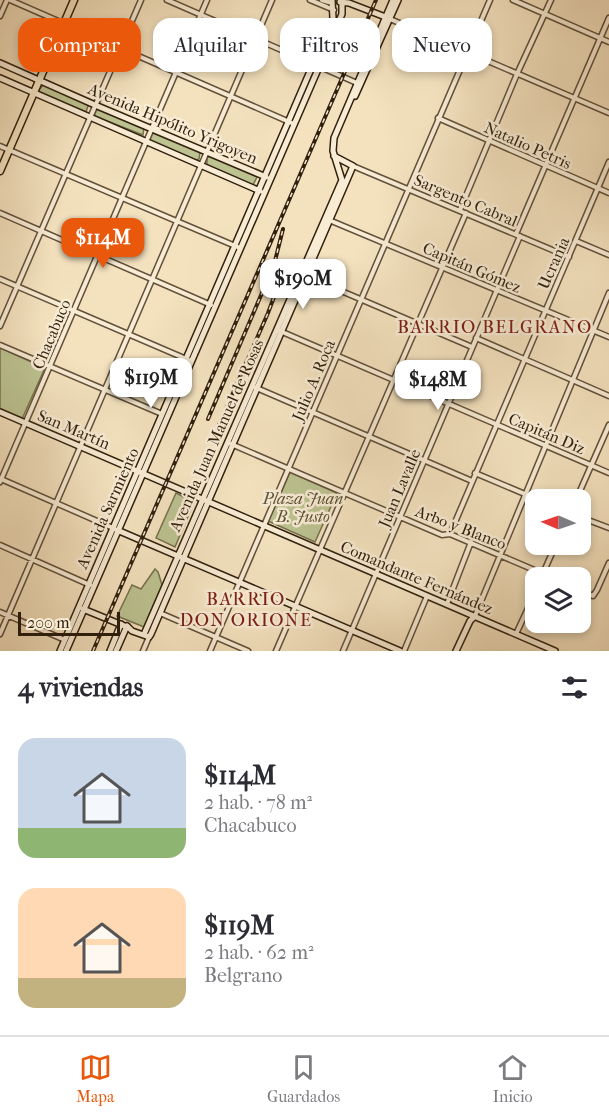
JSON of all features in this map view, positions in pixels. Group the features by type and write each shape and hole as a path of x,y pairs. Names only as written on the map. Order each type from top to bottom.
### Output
{"main road":[{"path":"65,18 74,0"},
{"path":"345,178 337,169 333,147 334,138 393,0"},
{"path":"387,18 398,0"},
{"path":"333,18 337,1"},
{"path":"337,1 387,18"},
{"path":"337,1 343,9"},
{"path":"334,10 356,6"},
{"path":"339,18 343,9"},
{"name":"Avenida Hipólito Yrigoyen","path":"0,63 267,178"},
{"path":"0,171 42,72"},
{"name":"Avenida Sarmiento","path":"60,651 82,608 313,72"},
{"name":"Avenida Hipólito Yrigoyen","path":"0,78 261,191"},
{"path":"334,156 353,166"},
{"path":"337,169 343,161"},
{"name":"Avenida Juan Manuel de Rosas","path":"148,634 327,219 345,178 353,166"},
{"name":"San Martín","path":"0,412 205,500"},
{"name":"Comandante Fernández","path":"205,500 555,651"},
{"path":"115,529 402,651"},
{"path":"82,608 148,634"},
{"path":"456,651 470,621 475,616"},
{"path":"110,651 124,625"},
{"path":"116,651 124,625"},
{"name":"Avenida Sarmiento","path":"66,651 67,641"}],"street":[{"path":"0,16 8,0 51,18"},
{"path":"133,18 141,0"},
{"path":"167,0 208,18"},
{"name":"Chacabuco","path":"200,18 207,0"},
{"path":"265,18 272,0"},
{"path":"310,0 334,10"},
{"path":"322,0 337,1"},
{"name":"Julio A. Roca","path":"482,18 490,0"},
{"path":"513,0 520,1 609,42"},
{"path":"460,210 551,0"},
{"path":"387,18 392,20"},
{"name":"Juan Lavalle","path":"343,651 609,18"},
{"path":"492,63 609,113"},
{"path":"0,326 109,72"},
{"path":"176,72 292,123"},
{"name":"Chacabuco","path":"0,480 176,72"},
{"path":"0,634 242,72"},
{"path":"331,72 359,83"},
{"name":"Julio A. Roca","path":"210,651 458,72"},
{"name":"Natalio Petris","path":"438,118 609,193"},
{"path":"0,146 237,247"},
{"name":"Ucrania","path":"450,534 609,162"},
{"name":"Sargento Cabral","path":"353,166 569,257"},
{"path":"0,213 212,305"},
{"path":"276,651 466,213"},
{"name":"Capitán Gómez","path":"327,219 609,337"},
{"path":"576,241 609,255"},
{"path":"303,275 472,346"},
{"path":"0,279 189,360"},
{"path":"527,489 609,293"},
{"name":"Capitán Diz","path":"279,330 609,473"},
{"path":"476,338 609,396"},
{"path":"0,345 165,415"},
{"path":"254,387 472,480"},
{"path":"581,489 609,425"},
{"name":"Arbo y Blanco","path":"230,444 442,535 450,534 471,542 526,567"},
{"path":"475,473 525,494 475,616"},
{"path":"0,480 115,529"},
{"path":"591,521 609,528"},
{"path":"447,604 471,542"},
{"path":"0,545 91,585"},
{"path":"591,595 593,596 597,590 609,563"},
{"path":"402,651 427,596"},
{"path":"0,612 67,641"},
{"path":"157,612 248,651"},
{"path":"516,634 525,615"},
{"path":"143,651 148,634"}],"green space":[{"path":"43,85 87,103 86,112 40,94 39,90"},
{"path":"97,108 144,127 143,135 94,116"},
{"path":"152,132 200,152 199,159 196,160 150,141"},
{"path":"211,156 257,177 253,185 207,165 207,157"},
{"path":"0,348 45,368 22,419 0,409"},
{"name":"Plaza Juan B. Justo","path":"290,472 337,493 315,542 268,521"},
{"path":"176,493 194,502 175,547 156,538"},
{"path":"155,569 162,585 144,627 117,616 132,585 141,589"}],"railway":[{"path":"93,651 376,0"},
{"path":"208,419 274,265 283,229"},
{"path":"219,425 268,313 274,297 279,266"}],"district":[{"name":"BARRIO BELGRANO","path":"495,327"},
{"name":"BARRIO DON ORIONE","path":"246,609"}]}
